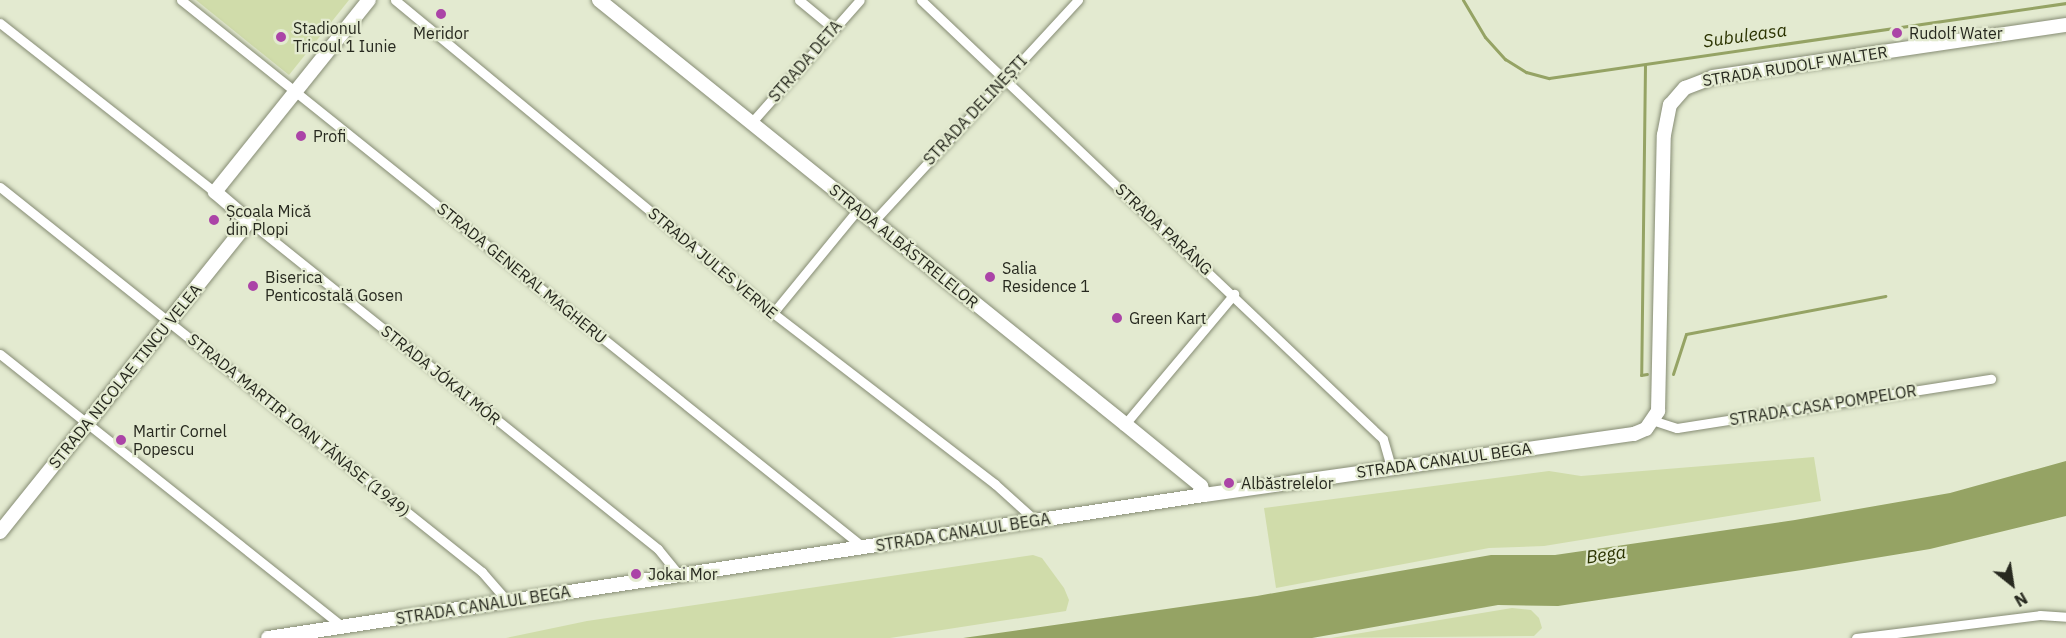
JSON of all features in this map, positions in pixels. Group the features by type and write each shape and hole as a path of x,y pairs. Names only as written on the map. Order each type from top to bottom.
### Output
{"street":[{"name":"STRADA GENERAL MAGHERU","path":"180,0 863,547"},
{"path":"214,192 369,0"},
{"name":"STRADA JULES VERNE","path":"395,0 773,313 995,484 1036,520"},
{"name":"STRADA ALBĂSTRELELOR","path":"599,0 1201,486 1204,495"},
{"path":"799,0 833,28"},
{"name":"STRADA DETA","path":"751,123 860,0"},
{"name":"STRADA PARÂNG","path":"921,0 1383,439 1391,467"},
{"name":"STRADA DELINEȘTI","path":"873,221 1078,0"},
{"name":"STRADA JÓKAI MÓR","path":"0,23 658,549 679,575"},
{"name":"STRADA RUDOLF WALTER","path":"1655,421 1660,400 1664,135 1670,105 1676,96 1697,81 1713,77 2066,25"},
{"name":"STRADA MARTIR IOAN TĂNASE (1949)","path":"0,187 482,573 507,601"},
{"path":"773,313 858,209"},
{"name":"STRADA NICOLAE TINCU VELEA","path":"0,532 249,220"},
{"path":"1125,424 1233,294"},
{"path":"0,354 89,421 343,627"},
{"name":"STRADA CASA POMPELOR","path":"1655,421 1677,428 1991,379"},
{"name":"STRADA CANALUL BEGA","path":"268,638 1036,520 1391,467 1634,434 1655,421"},
{"path":"1856,638 2029,616 2066,617"}],"shaded area":[{"name":"Stadionul Tricoul 1 Iunie","path":"196,0 349,0 289,75"},
{"path":"1814,457 1821,501 1544,546 1489,548 1276,588 1264,508 1549,471 1581,476"},
{"path":"1033,555 1042,558 1064,588 1069,600 1066,611 890,638 506,638 587,621"},
{"path":"1512,608 1531,610 1539,618 1542,628 1534,636 1331,638"}],"water":[{"name":"Bega","path":"2066,461 2066,516 1930,549 1802,570 1558,606 1498,605 1312,638 963,638 1257,596 1491,555 1555,555 1795,520 1950,493"}],"waterway":[{"name":"Subuleasa","path":"1463,0 1485,37 1505,59 1526,72 1549,78 2066,3"},
{"path":"1645,65 1641,375 1647,374"},
{"path":"1673,374 1686,334 1885,296"}],"place":[{"name":"Meridor","path":"441,14"},
{"name":"Rudolf Water","path":"1897,33"},
{"name":"Stadionul Tricoul 1 Iunie","path":"281,37"},
{"name":"Profi","path":"301,136"},
{"name":"Școala Mică din Plopi","path":"214,220"},
{"name":"Salia Residence 1","path":"990,277"},
{"name":"Biserica Penticostală Gosen","path":"253,286"},
{"name":"Green Kart","path":"1117,318"},
{"name":"Martir Cornel Popescu","path":"121,440"},
{"name":"Albăstrelelor","path":"1229,483"},
{"name":"Jokai Mor","path":"636,574"}]}
